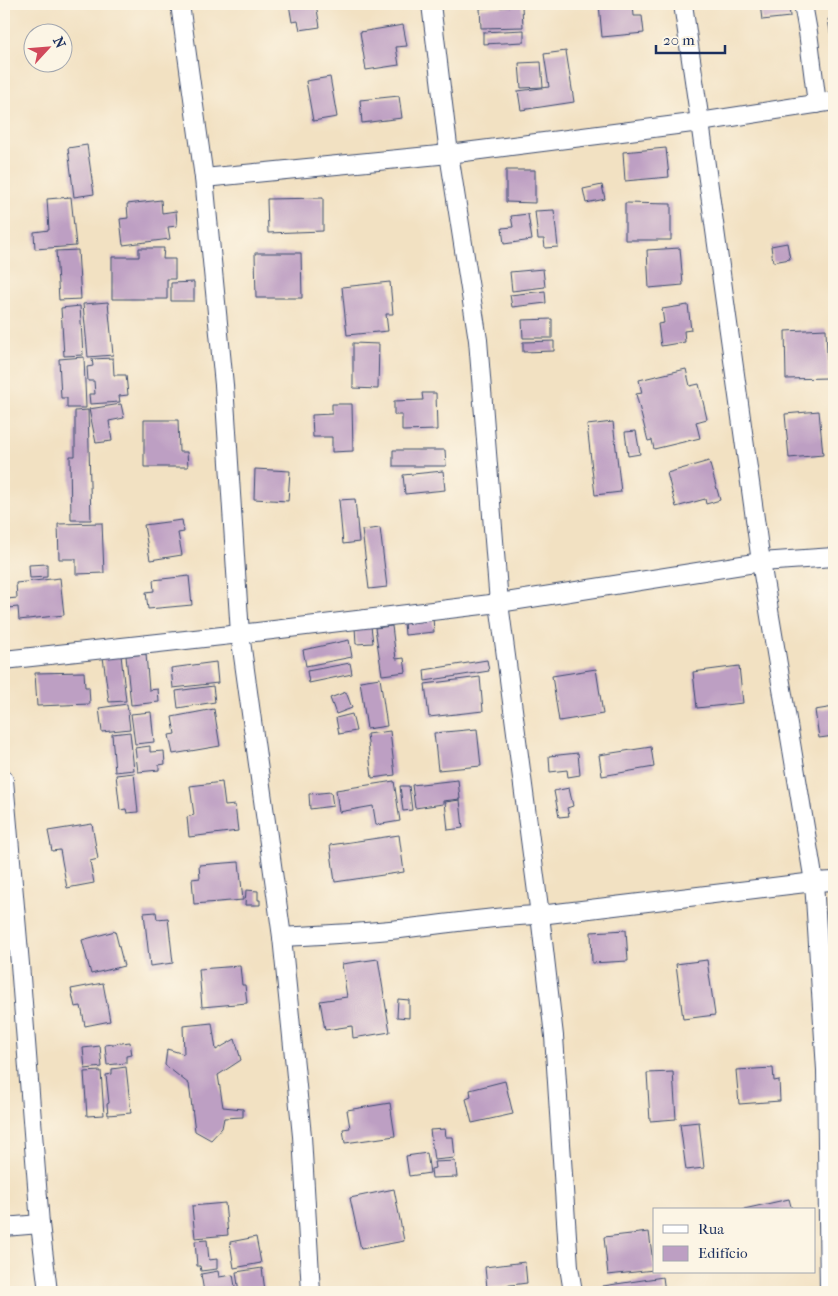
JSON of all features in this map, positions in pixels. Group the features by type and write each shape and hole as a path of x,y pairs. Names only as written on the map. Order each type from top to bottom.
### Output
{"street":[{"path":"180,4 204,178 224,385 240,634 282,937 302,1136 311,1292"},
{"path":"431,4 449,154 478,340 499,604 554,1036 573,1292"},
{"path":"683,4 762,562 814,882 826,1070 829,1292"},
{"path":"803,4 817,104"},
{"path":"204,178 449,154 700,122 834,101"},
{"path":"4,660 499,604 762,562 834,557"},
{"path":"4,780 12,964 48,1292"},
{"path":"282,937 400,929 476,919 540,915 834,881"},
{"path":"4,1227 40,1224"}],"building":[{"path":"289,4 316,4 320,27 300,30 298,21 292,22"},
{"path":"599,4 633,4 634,16 642,16 644,33 602,37"},
{"path":"760,4 789,4 790,17 762,20"},
{"path":"522,6 523,27 481,28 480,8"},
{"path":"834,18 834,37 831,37 828,19"},
{"path":"403,25 407,46 396,47 399,65 366,70 360,32"},
{"path":"524,30 524,42 483,44 483,32"},
{"path":"566,51 574,102 521,110 518,91 549,87 544,54"},
{"path":"541,62 543,87 521,88 519,63"},
{"path":"330,77 337,117 313,121 306,81"},
{"path":"399,96 402,118 362,123 360,100"},
{"path":"87,145 94,194 74,197 68,148"},
{"path":"666,148 669,177 625,181 623,152"},
{"path":"506,170 535,170 535,203 506,202"},
{"path":"602,185 605,199 586,203 583,189"},
{"path":"71,197 76,246 35,249 34,232 49,230 47,199"},
{"path":"323,198 323,231 268,233 267,199"},
{"path":"161,200 162,213 176,211 177,226 168,227 170,239 123,245 120,219 128,218 127,204"},
{"path":"625,203 671,204 671,240 625,240"},
{"path":"554,210 558,247 545,248 544,239 538,239 535,211"},
{"path":"528,214 532,240 504,244 502,228 513,227 511,216"},
{"path":"787,243 790,259 773,262 771,246"},
{"path":"139,248 164,248 163,259 175,259 175,279 167,279 167,299 112,299 112,257 139,257"},
{"path":"680,248 683,285 649,288 647,250"},
{"path":"78,250 81,299 59,300 56,251"},
{"path":"255,253 301,253 302,298 256,298"},
{"path":"543,269 545,287 512,291 510,272"},
{"path":"194,282 194,301 171,301 171,283"},
{"path":"390,282 393,314 386,314 388,331 347,335 342,287"},
{"path":"545,291 546,303 512,307 510,295"},
{"path":"108,302 113,355 88,357 83,304"},
{"path":"688,305 691,330 684,331 685,342 661,346 658,324 664,323 662,309"},
{"path":"80,306 83,355 64,356 61,308"},
{"path":"552,319 552,338 523,338 522,320"},
{"path":"826,329 828,378 786,379 785,331"},
{"path":"554,341 554,351 523,352 523,342"},
{"path":"353,343 379,344 378,389 353,388"},
{"path":"84,357 86,408 67,408 67,398 61,398 59,359"},
{"path":"113,358 114,375 126,375 128,395 119,396 120,402 90,404 89,394 95,394 94,381 88,381 87,367 93,366 92,359"},
{"path":"686,369 690,386 699,384 707,419 696,422 700,438 654,449 652,440 648,441 636,394 642,393 639,380"},
{"path":"422,393 436,393 437,430 402,431 402,415 394,415 394,401 423,400"},
{"path":"121,404 124,418 109,421 112,441 96,443 89,409"},
{"path":"332,404 352,404 353,451 332,452 332,437 313,437 312,415 332,414"},
{"path":"88,410 91,520 71,520 70,456 75,456 75,411"},
{"path":"819,411 823,455 789,458 785,414"},
{"path":"144,420 178,420 179,452 187,452 188,467 144,467"},
{"path":"613,422 621,492 595,495 587,425"},
{"path":"636,431 640,454 628,456 625,432"},
{"path":"393,450 445,450 446,466 393,466"},
{"path":"709,461 720,500 706,504 705,499 676,507 667,473"},
{"path":"255,469 290,471 288,501 254,499"},
{"path":"443,471 445,490 405,494 403,475"},
{"path":"355,499 359,542 343,544 339,500"},
{"path":"182,520 184,532 178,533 182,555 150,560 144,525"},
{"path":"102,523 104,573 76,574 76,559 59,559 58,524"},
{"path":"380,528 387,587 369,589 362,530"},
{"path":"47,564 47,577 30,578 29,565"},
{"path":"189,576 192,605 148,609 146,592 154,591 153,580"},
{"path":"60,578 64,615 19,620 18,607 8,608 7,599 17,598 16,583"},
{"path":"433,617 434,632 405,635 404,621"},
{"path":"371,626 373,643 356,644 355,627"},
{"path":"392,626 396,659 404,658 406,672 382,675 375,628"},
{"path":"349,640 352,657 306,666 303,650"},
{"path":"146,654 149,690 158,689 159,702 131,705 126,656"},
{"path":"121,655 126,701 109,702 103,657"},
{"path":"487,660 489,671 425,681 424,670"},
{"path":"216,662 218,683 173,688 171,668"},
{"path":"350,663 352,674 309,683 307,671"},
{"path":"739,666 743,703 697,708 693,672"},
{"path":"596,669 603,714 559,721 552,676"},
{"path":"84,672 85,687 89,687 90,704 37,706 35,673"},
{"path":"480,677 483,711 429,717 425,684"},
{"path":"380,678 387,726 367,729 360,681"},
{"path":"213,686 215,702 178,708 176,691"},
{"path":"346,692 352,708 336,714 330,698"},
{"path":"127,704 130,729 102,732 99,708"},
{"path":"834,707 834,736 819,738 815,710"},
{"path":"214,709 220,746 173,754 169,735 175,734 172,717"},
{"path":"151,712 154,742 135,744 131,714"},
{"path":"352,714 356,731 339,734 336,718"},
{"path":"477,729 481,766 438,770 434,733"},
{"path":"390,731 395,775 372,778 367,734"},
{"path":"130,732 134,770 115,772 112,734"},
{"path":"150,746 150,752 164,751 165,764 159,765 159,770 138,772 135,748"},
{"path":"651,747 654,767 602,776 599,755"},
{"path":"578,753 580,775 568,777 567,770 550,772 549,756"},
{"path":"134,773 138,812 127,813 126,809 120,810 116,775"},
{"path":"458,780 460,799 443,801 443,804 415,808 412,785"},
{"path":"394,781 400,821 376,825 373,806 339,812 336,790"},
{"path":"222,782 225,806 235,805 238,831 189,837 187,817 194,815 190,786"},
{"path":"400,786 409,786 412,810 403,811"},
{"path":"569,788 573,806 567,808 569,816 559,817 554,791"},
{"path":"331,792 333,806 310,809 309,794"},
{"path":"460,800 463,828 448,830 445,802"},
{"path":"92,824 98,859 90,861 94,883 67,888 60,850 52,851 48,831"},
{"path":"399,835 404,872 335,882 330,845"},
{"path":"239,862 243,900 194,904 192,879 200,878 199,865"},
{"path":"246,890 258,891 260,905 245,905"},
{"path":"156,912 157,919 168,918 173,963 150,966 144,913"},
{"path":"626,930 628,961 592,963 591,932"},
{"path":"115,931 124,966 91,974 82,940"},
{"path":"378,959 390,1032 353,1038 352,1026 325,1030 320,1001 347,997 342,964"},
{"path":"707,960 715,1015 683,1019 676,964"},
{"path":"240,966 242,985 245,985 247,1003 202,1007 199,969"},
{"path":"103,983 110,1021 85,1026 81,1006 75,1007 71,989"},
{"path":"398,999 409,1000 409,1018 397,1017"},
{"path":"212,1023 216,1050 235,1039 241,1060 218,1075 223,1107 243,1109 243,1117 224,1118 222,1128 211,1140 195,1131 189,1084 165,1065 167,1049 184,1054 183,1026"},
{"path":"130,1042 132,1055 126,1056 126,1063 107,1065 105,1045"},
{"path":"100,1046 102,1067 85,1069 83,1048"},
{"path":"126,1067 131,1113 108,1115 107,1104 109,1103 106,1075 112,1074 112,1069"},
{"path":"773,1068 774,1081 779,1080 780,1101 739,1104 736,1070"},
{"path":"101,1071 104,1115 87,1116 84,1072"},
{"path":"673,1072 676,1119 650,1121 647,1073"},
{"path":"505,1081 513,1114 472,1123 466,1099 471,1097 470,1090"},
{"path":"390,1103 395,1136 345,1143 343,1129 350,1128 347,1110"},
{"path":"699,1122 704,1168 686,1170 680,1124"},
{"path":"445,1129 446,1137 453,1137 455,1158 434,1160 430,1130"},
{"path":"427,1153 430,1173 409,1176 406,1156"},
{"path":"455,1161 457,1177 432,1178 431,1169 435,1168 434,1162"},
{"path":"394,1189 404,1241 361,1249 350,1198"},
{"path":"789,1199 791,1208 748,1208"},
{"path":"225,1203 228,1235 195,1238 192,1206"},
{"path":"649,1232 653,1270 608,1275 604,1237"},
{"path":"256,1237 261,1263 234,1268 230,1242"},
{"path":"207,1240 209,1260 217,1259 217,1269 201,1271 200,1266 197,1266 195,1241"},
{"path":"525,1262 527,1283 487,1288 485,1267"},
{"path":"262,1268 265,1291 239,1292 236,1272"},
{"path":"218,1271 219,1277 233,1275 236,1292 204,1292 201,1274"},
{"path":"663,1277 665,1292 604,1292 603,1286"}]}
